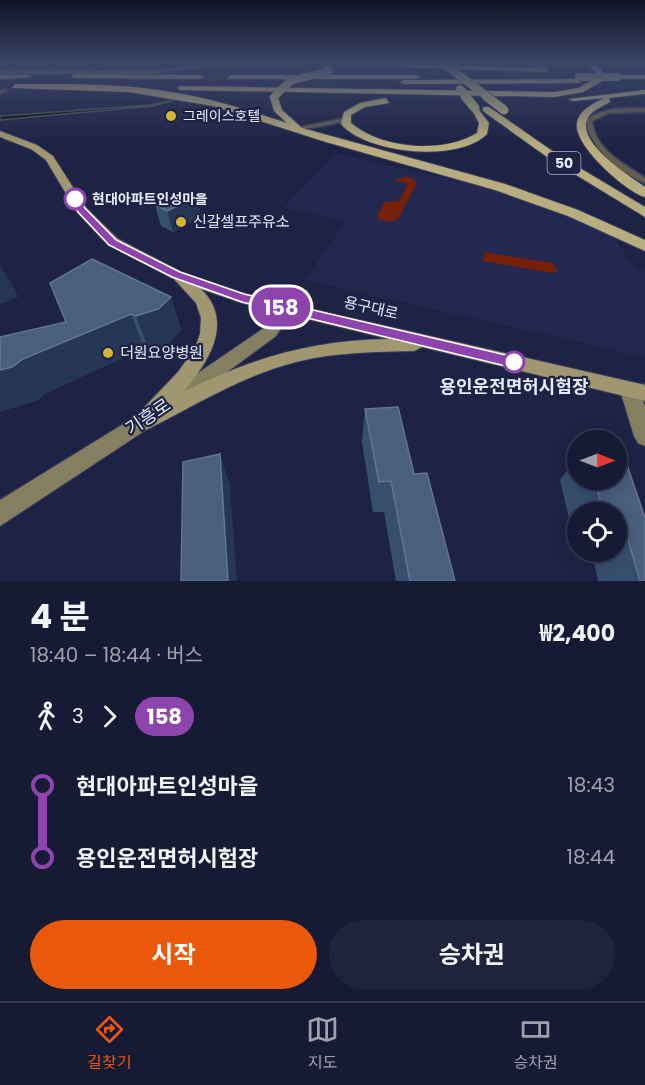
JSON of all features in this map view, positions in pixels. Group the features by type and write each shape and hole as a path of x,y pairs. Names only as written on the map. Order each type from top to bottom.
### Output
{"highway":[{"path":"113,90 180,96 214,103 336,142 507,187 566,209 645,246"},
{"path":"254,90 538,95 576,90"},
{"path":"278,90 274,97 278,111 300,128 336,142"},
{"path":"461,90 480,109 484,123 482,134 468,142 445,146 414,147 384,143 358,134 348,127 345,120 353,109 381,102 549,101 642,92"},
{"name":"50","path":"478,90 504,110 557,144"},
{"path":"642,92 598,103 585,112 580,124 581,132 593,150 645,193"},
{"name":"50","path":"480,109 645,213"},
{"name":"50","path":"575,155 645,198"}],"main road":[{"name":"용구대로","path":"0,134 34,147 50,158 81,210 113,242 176,275 242,298 638,391"},
{"path":"143,422 195,364 210,336 210,318 203,300 176,275"},
{"path":"143,422 261,365 295,355 395,345 444,345"}],"street":[{"path":"645,110 615,110 596,114 589,120 588,129 613,158 645,181"},
{"path":"300,128 345,120"},
{"name":"기흥로","path":"0,514 143,422 270,332 285,308"},
{"path":"638,391 645,436"}],"shaded area":[{"path":"178,99 153,106 0,120 0,116 151,105"},
{"name":"용인운전면허시험장","path":"336,153 511,193 561,211 613,235 632,264 645,271 645,357 305,280 346,221 284,208"},
{"path":"412,178 417,183 398,219 391,222 378,219 377,216 385,202 399,201 408,184 393,180"},
{"path":"484,252 552,263 558,271 552,273 483,261"}],"building":[{"path":"185,192 197,197 167,211 155,205"},
{"path":"92,259 171,297 158,309 136,316 131,314 23,359 12,367 0,370 0,337 66,322 50,283"},
{"path":"398,407 414,474 427,473 455,581 410,581 391,481 379,482 365,409"},
{"path":"220,454 228,581 181,581 183,462"},
{"path":"627,465 645,518 645,581 640,581 627,536 627,502 601,502 597,490 627,490"}],"bus line":[{"name":"158","path":"75,199 81,210 113,242 176,275 242,298 514,362"}],"place":[{"name":"그레이스호텔","path":"171,116"},
{"name":"현대아파트인성마을","path":"75,199"},
{"name":"신갈셀프주유소","path":"181,222"},
{"name":"더원요양병원","path":"108,353"},
{"name":"용인운전면허시험장","path":"514,362"}]}
